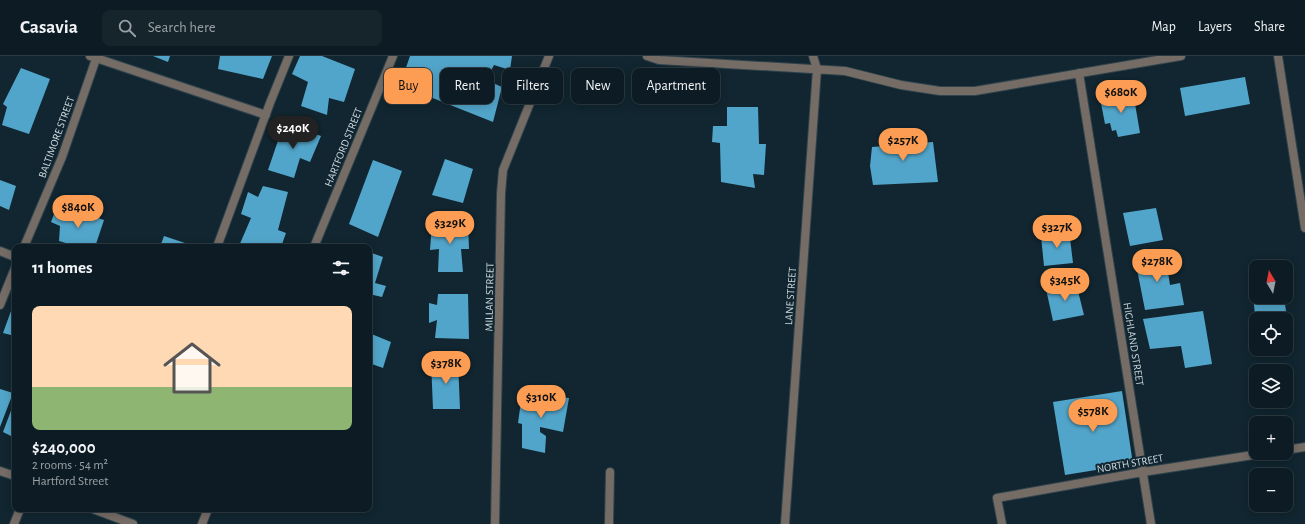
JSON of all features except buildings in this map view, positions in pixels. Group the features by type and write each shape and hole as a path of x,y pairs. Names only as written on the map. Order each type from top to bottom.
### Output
{"street":[{"path":"218,244 289,56"},
{"name":"HARTFORD STREET","path":"315,244 393,56"},
{"name":"MILLAN STREET","path":"495,524 501,193 503,170 549,56"},
{"path":"647,56 659,60 845,71 901,85 940,91 975,90 1182,56"},
{"path":"813,56 817,69"},
{"path":"1278,56 1305,228"},
{"path":"94,57 266,115"},
{"name":"BALTIMORE STREET","path":"25,244 62,157 94,57"},
{"name":"LANE STREET","path":"785,524 817,69"},
{"name":"HIGHLAND STREET","path":"1079,73 1152,524"},
{"path":"0,251 12,256"},
{"path":"0,305 12,275"},
{"path":"1293,449 1305,447"},
{"name":"NORTH STREET","path":"1002,524 997,498 1143,472 1249,456"},
{"path":"0,471 12,475"},
{"path":"609,524 610,472"},
{"path":"14,524 19,512"},
{"path":"101,512 133,524"},
{"path":"202,524 207,512"}]}
